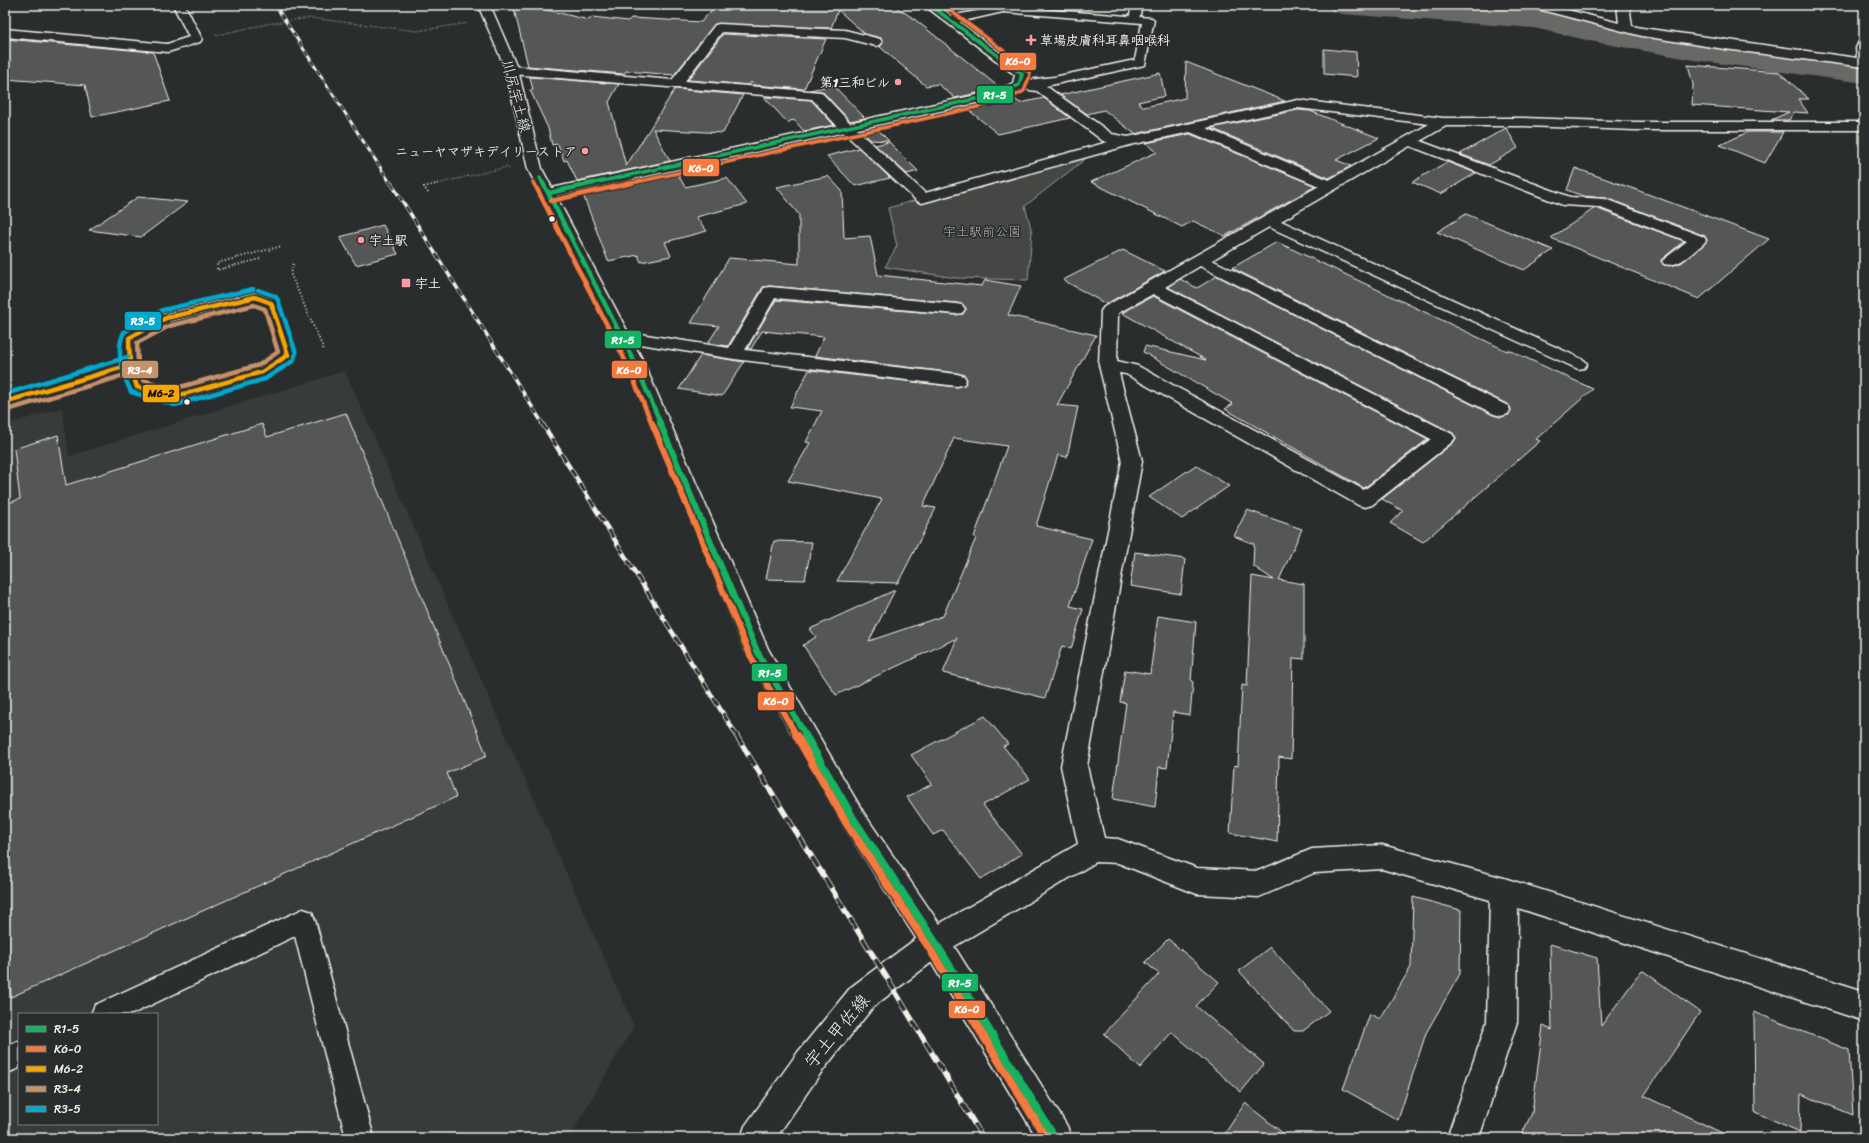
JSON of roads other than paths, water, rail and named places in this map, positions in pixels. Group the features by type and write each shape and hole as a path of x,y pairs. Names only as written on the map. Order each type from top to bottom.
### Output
{"street":[{"path":"5,33 168,48 196,39 179,5"},
{"name":"川尻宇土線","path":"484,5 512,70 534,169 549,194 634,361 757,651 854,820 935,942 1055,1138"},
{"path":"930,5 1022,74 1019,85"},
{"path":"1534,5 1626,28 1725,45 1864,63 1862,48 1864,42"},
{"path":"1622,5 1626,28"},
{"path":"549,194 1002,93 1019,85 1054,81 1141,62 1148,20 1004,9 950,20"},
{"path":"676,84 719,28 845,34 876,42"},
{"path":"512,70 816,95 846,127 922,198 1128,141 1298,104 1443,122 1524,122 1635,126 1864,126"},
{"path":"1019,85 1040,88 1108,138 1128,141"},
{"path":"1443,122 1110,311 1108,364 1132,461 1074,766 1094,850 1118,850 1197,880 1259,884 1312,861 1382,857 1504,891 1864,1006"},
{"path":"1191,127 1330,186"},
{"path":"1409,141 1568,202 1600,202 1698,240 1670,261"},
{"path":"1269,221 1578,364"},
{"path":"1200,260 1501,410"},
{"path":"1108,364 1132,370 1365,500 1445,438 1153,287"},
{"path":"734,354 770,292 956,309"},
{"path":"621,336 734,354 957,380"},
{"path":"5,402 130,365"},
{"name":"宇土甲佐線","path":"757,1138 809,1063 862,997 935,942 1094,850"},
{"path":"1463,1138 1502,1022 1504,891"}],"lane":[{"path":"1134,19 1137,5"},
{"path":"255,297 271,303 288,355 262,372 173,398 137,387 130,365 129,338 166,318 255,297"},
{"path":"106,1013 303,920 360,1138"},
{"path":"5,1061 18,1054"}],"waterway":[{"path":"1342,5 1534,19 1595,33 1694,50 1864,73"}],"railway":[{"path":"275,5 391,184"},
{"path":"391,183 543,424"},
{"path":"542,423 737,736"},
{"path":"736,735 887,978 983,1138"}],"place":[{"name":"草場皮膚科耳鼻咽喉科","path":"1031,40"},
{"name":"第1三和ビル","path":"898,82"},
{"name":"ニューヤマザキデイリーストア","path":"585,151"},
{"name":"宇土駅","path":"361,240"},
{"name":"宇土","path":"406,283"}],"park label":[{"name":"宇土駅前公園","path":"982,231"}]}
